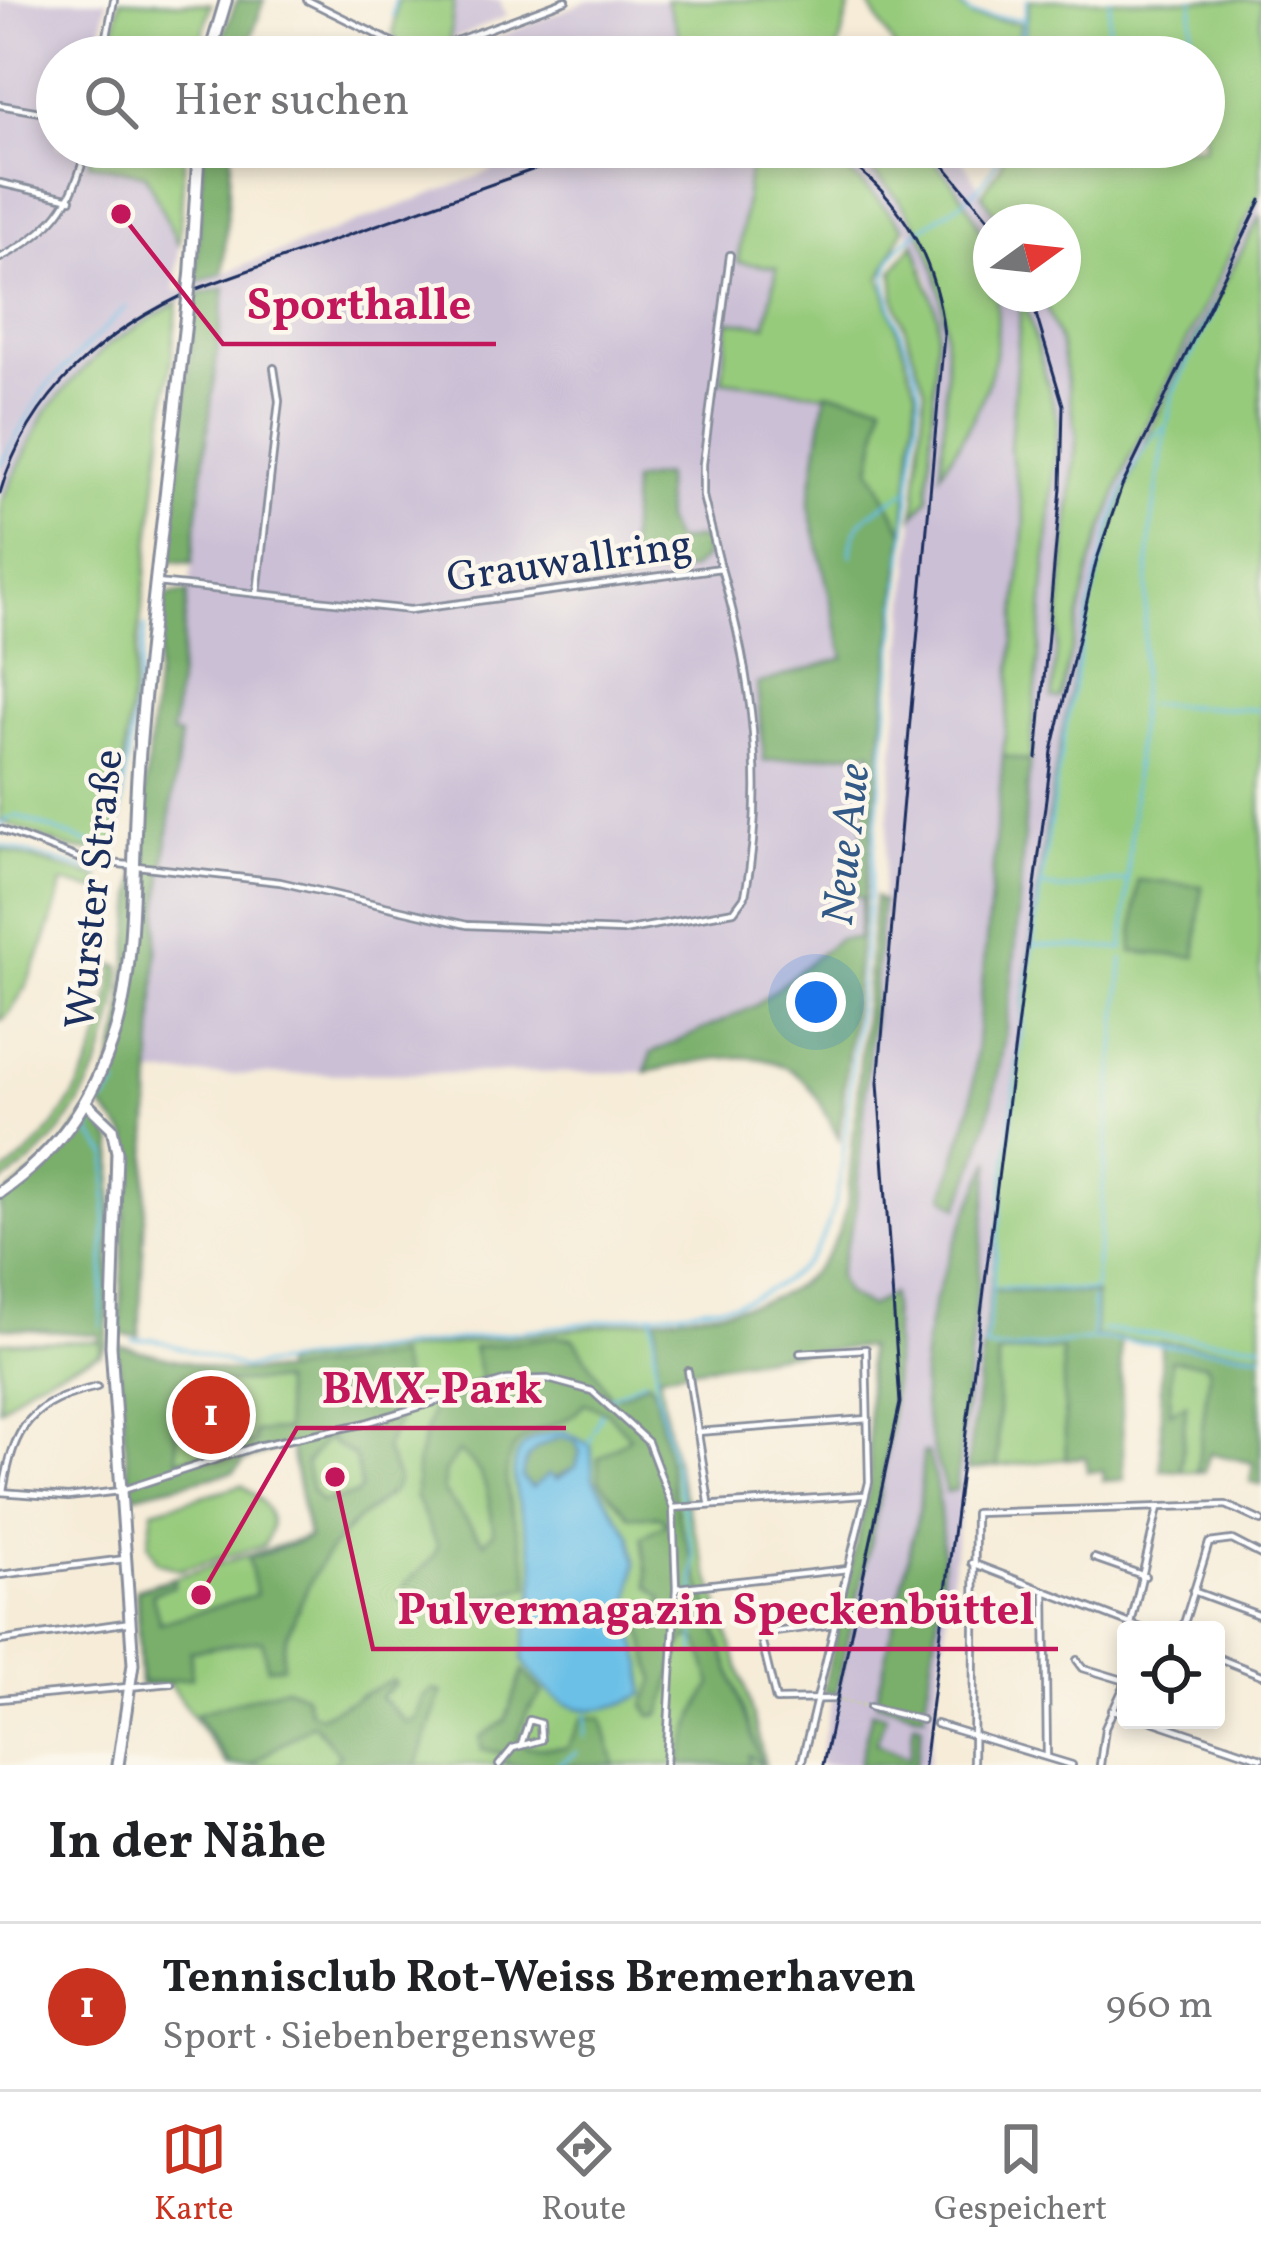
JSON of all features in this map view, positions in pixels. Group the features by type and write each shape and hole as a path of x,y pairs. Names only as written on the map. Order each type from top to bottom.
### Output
{"main road":[{"path":"213,36 220,4"},
{"name":"Wurster Straße","path":"0,1192 45,1156 86,1103 120,1013 199,168"}],"street":[{"path":"107,36 114,0"},
{"path":"307,0 380,36"},
{"path":"469,36 566,0"},
{"path":"0,104 36,111"},
{"path":"0,257 44,234 70,199 80,168"},
{"path":"0,183 70,199"},
{"path":"721,568 704,496 703,464 730,255"},
{"path":"256,595 279,401 274,368"},
{"name":"Grauwallring","path":"131,864 280,882 467,926 623,931 734,910 746,887 755,730 747,667 721,568 433,610 377,610 158,584"},
{"path":"0,829 83,860 131,864"},
{"path":"86,1103 105,1119 116,1141 110,1324 132,1688 118,1765"},
{"path":"800,1354 866,1348 871,1448 802,1765"},
{"path":"688,1371 709,1503"},
{"path":"97,1387 50,1404 24,1423 12,1442 1,1492 68,1497 120,1491 256,1446 362,1424 507,1380 548,1379 592,1391 635,1426 660,1463 679,1507 666,1765"},
{"path":"697,1432 868,1419"},
{"path":"679,1507 863,1495"},
{"path":"973,1765 971,1562 975,1513 1226,1505 1261,1521"},
{"path":"1132,1621 1158,1508"},
{"path":"1185,1621 1210,1541 1232,1540 1261,1555"},
{"path":"1094,1558 1144,1576"},
{"path":"0,1575 125,1559"},
{"path":"971,1562 1123,1621"},
{"path":"676,1588 848,1569"},
{"path":"1045,1591 1047,1757"},
{"path":"1193,1591 1261,1616"},
{"path":"0,1641 131,1622"},
{"path":"834,1624 760,1634 776,1700 819,1695 835,1699"},
{"path":"1077,1660 1083,1668 1117,1679"},
{"path":"1225,1661 1261,1675"},
{"path":"0,1700 171,1683"},
{"path":"1100,1765 1117,1699"},
{"path":"870,1707 922,1720"},
{"path":"1112,1709 1117,1710"},
{"path":"499,1765 521,1744 529,1720 543,1726 541,1740 521,1744"},
{"path":"936,1724 1071,1765"},
{"path":"1176,1729 1261,1758"}],"shaded area":[{"path":"0,0 107,0 100,36 36,36 36,168 117,168 145,173 179,246 175,292 491,168 749,168 738,262 777,268 766,325 730,321 723,380 826,392 809,506 844,659 765,761 872,750 856,895 862,897 858,938 838,940 755,1006 652,1053 646,1072 152,1075 159,909 179,736 172,735 225,289 178,302 109,344 45,413 0,508"},
{"path":"454,0 500,0 506,16 450,36"},
{"path":"589,0 666,0 680,36 501,36"},
{"path":"841,168 870,168 892,192 931,254 949,336 941,469 999,312 1048,312 1060,342 1077,435 1053,698 1060,698 1092,560 1129,459 1261,191 1261,215 1209,314 1070,689 1048,807 928,1765 818,1765 892,1434 896,1380 891,1296 869,1308 845,1293 838,1276 855,1214 914,516 928,497 938,316 929,277 911,235"},
{"path":"939,168 968,168 989,204 973,204 973,219"}],"green space":[{"path":"120,0 211,4 203,36 113,36"},
{"path":"237,0 264,0 252,36 223,36"},
{"path":"397,0 454,0 450,36 393,36"},
{"path":"666,0 847,0 850,5 842,36 680,36"},
{"path":"866,0 954,0 972,17 1021,23 1018,36 887,36"},
{"path":"1030,0 1261,0 1261,191 1129,459 1092,560 1060,698 1052,698 1077,435 1060,342 1048,312 1081,312 1081,204 988,204 982,194 999,168 1225,168 1225,36 1024,36"},
{"path":"114,168 184,168 179,246 145,174"},
{"path":"202,168 230,168 223,273 196,283"},
{"path":"749,168 841,168 904,228 881,278 917,392 904,532 871,469 882,402 722,380 729,321 766,325 777,268 738,262"},
{"path":"866,168 939,168 950,179 973,215 973,312 997,312 997,344 986,388 941,472 946,378 940,292 929,252 909,214"},
{"path":"1261,215 1261,1353 1095,1337 1095,1294 990,1290 1045,838 1077,659 1099,571 1149,433"},
{"path":"914,242 938,316 928,498 914,516 925,389 895,299 893,271"},
{"path":"225,288 192,563 170,561 196,295"},
{"path":"178,302 113,854 68,848 0,821 1,502 45,413 73,380 109,344"},
{"path":"1020,312 1028,312 1058,421 1030,761 1003,756 1025,521 1010,450"},
{"path":"826,392 883,402 871,469 904,532 839,1139 812,1090 778,1063 735,1057 646,1072 651,1053 755,1006 838,939 858,938 862,898 856,896 872,751 764,761 757,684 844,658 809,506"},
{"path":"664,475 665,520 675,542 706,537 705,558 691,570 628,577 632,481"},
{"path":"188,592 172,734 180,736 159,909 139,1336 120,1335 128,1138 100,1104 121,1028 164,600 170,594"},
{"path":"1003,756 1030,761 1017,930 993,1099 959,1207 944,1196 971,1107"},
{"path":"0,849 99,878 98,890 62,883 29,978 0,1021"},
{"path":"1138,880 1202,886 1196,957 1132,952"},
{"path":"875,897 882,901 855,1214 838,1276 845,1293 869,1307 891,1294 893,1396 880,1496 835,1695 823,1691 870,1483 867,1347 796,1352 656,1375 656,1318 775,1297 818,1266 834,1241 847,1207"},
{"path":"114,965 121,966 117,998 87,1090 50,1142 0,1184 0,1176 46,1134 81,1084 103,1026"},
{"path":"88,1113 103,1123 114,1144 107,1345 101,1353 99,1335 0,1327 0,1199 54,1157"},
{"path":"991,1159 956,1490 946,1492 926,1419 924,1351 939,1285"},
{"path":"990,1290 1096,1294 1095,1337 1120,1339 1124,1480 1103,1481 1102,1471 1087,1472 1086,1457 1066,1459 1062,1349 998,1354 998,1466 967,1470"},
{"path":"656,1318 660,1376 682,1489 765,1765 227,1765 170,1685 140,1689 136,1589 308,1537 287,1430 255,1432 255,1442 177,1460 173,1398 187,1396 187,1383 282,1381 286,1422 282,1366"},
{"path":"557,1336 574,1338 610,1395 623,1395 648,1381 654,1389 679,1519 762,1765 749,1755 748,1765 679,1765 695,1714 712,1684 698,1640 688,1637 683,1644 660,1715 651,1716 644,1705 655,1680 640,1623 659,1610 663,1599 649,1586 642,1537 667,1523 660,1516 630,1516 599,1481 598,1459 630,1437 607,1412 584,1403 571,1417 521,1441 511,1454 507,1490 529,1587 436,1612 397,1598 438,1546 416,1498 417,1462 436,1396 482,1381 473,1348","holes":["458,1452 468,1459 488,1497 494,1532 484,1542 443,1491 444,1473"]},
{"path":"100,1341 101,1353 32,1382 0,1409 0,1342"},
{"path":"1161,1342 1261,1353 1261,1485 1250,1482 1253,1463 1210,1453 1204,1472 1197,1472 1209,1372 1206,1364 1171,1360 1170,1412 1186,1404 1181,1471 1161,1470"},
{"path":"117,1345 223,1371 284,1372 397,1357 406,1396 385,1448 398,1479 393,1491 359,1519 324,1559 288,1633 283,1666 267,1668 262,1640 190,1651 192,1678 141,1684 137,1590 174,1579 174,1586 152,1594 160,1623 256,1595 248,1559 309,1538 290,1444 244,1461 234,1472 130,1496","holes":["281,1381 286,1430 254,1432 254,1442 211,1444 205,1457 178,1460 173,1399 187,1397 187,1383","330,1435 331,1442 355,1457 361,1489 355,1495 321,1502 312,1491 306,1463"]},
{"path":"1063,1349 1066,1459 998,1466 997,1353"},
{"path":"1171,1359 1206,1364 1209,1372 1197,1472 1181,1471 1186,1406 1170,1412 1167,1400"},
{"path":"561,1437 575,1440 580,1452 576,1467 533,1488 521,1478 525,1462 539,1447"},
{"path":"923,1453 928,1453 936,1486 942,1551 924,1715 876,1702 919,1509"},
{"path":"242,1485 268,1510 271,1527 263,1546 179,1570 157,1562 148,1544 153,1510"},
{"path":"523,1671 543,1693 527,1712 517,1741 527,1747 567,1748 583,1717 602,1718 615,1765 507,1765 504,1754 482,1749 480,1737 505,1721"},
{"path":"392,1680 395,1684 380,1697 406,1722 416,1719 423,1697 434,1690 442,1692 417,1765 331,1765 340,1755 313,1723 251,1765 231,1765 195,1714 286,1687 305,1695 310,1711 320,1716"},
{"path":"872,1711 886,1715 876,1743 909,1758 914,1722 922,1725 915,1765 859,1765"}],"water":[{"path":"564,1431 591,1446 593,1478 630,1535 636,1563 628,1614 643,1665 644,1694 624,1703 576,1708 549,1692 523,1661 535,1576 514,1466 521,1449 536,1437","holes":["561,1437 575,1441 580,1452 576,1467 557,1479 549,1474 532,1488 522,1478 525,1463 539,1447"]}],"waterway":[{"path":"393,16 395,0"},
{"path":"957,0 971,15 1025,19"},
{"name":"Neue Aue","path":"1021,36 1027,0"},
{"path":"1110,0 1108,34 1127,36"},
{"path":"1189,36 1193,0"},
{"name":"Neue Aue","path":"133,1340 153,1339 244,1368 736,1303 783,1282 813,1254 831,1216 842,1167 920,392 889,298 889,263 916,233 975,191 993,168"},
{"path":"1216,306 1173,393 1167,426 1131,474 1099,571 1070,703 1045,854 985,1348 1014,1350 1099,1339 1261,1354"},
{"path":"0,465 45,388 126,307"},
{"path":"1034,945 1123,949 1151,530 1166,427"},
{"path":"851,556 851,543 861,524 907,491"},
{"path":"116,850 145,626"},
{"path":"1147,704 1261,710"},
{"path":"0,833 5,820 17,816 102,848"},
{"path":"0,845 99,873"},
{"path":"1042,886 1062,890 1127,880"},
{"path":"997,1287 1094,1291 1123,959"},
{"path":"103,1104 118,1085"},
{"path":"92,1120 90,1133 108,1155 101,1327"},
{"path":"1093,1298 1093,1335"},
{"path":"653,1313 656,1387 694,1556 695,1653"},
{"path":"1102,1330 1261,1344"},
{"path":"608,1398 645,1379"},
{"path":"594,1430 601,1413"},
{"path":"589,1444 592,1436"},
{"path":"585,1737 587,1713"},
{"path":"557,1765 577,1752"}],"tunnel":[{"path":"835,1699 870,1707"}],"railway":[{"path":"0,493 30,424 51,395 103,344 133,323 199,288 538,168"},
{"path":"823,1765 900,1403 878,1083 944,335 922,251 892,203 856,168"},
{"path":"946,168 976,204"},
{"path":"924,1765 1052,751 1096,562 1122,486 1261,200"},
{"path":"1035,312 1063,405 1061,488 1037,758"}],"place":[{"name":"Sporthalle","path":"121,214"},
{"name":"Tennisclub Rot-Weiss Bremerhaven","path":"211,1415"},
{"name":"Pulvermagazin Speckenbüttel","path":"335,1477"},
{"name":"BMX-Park","path":"201,1595"}]}
